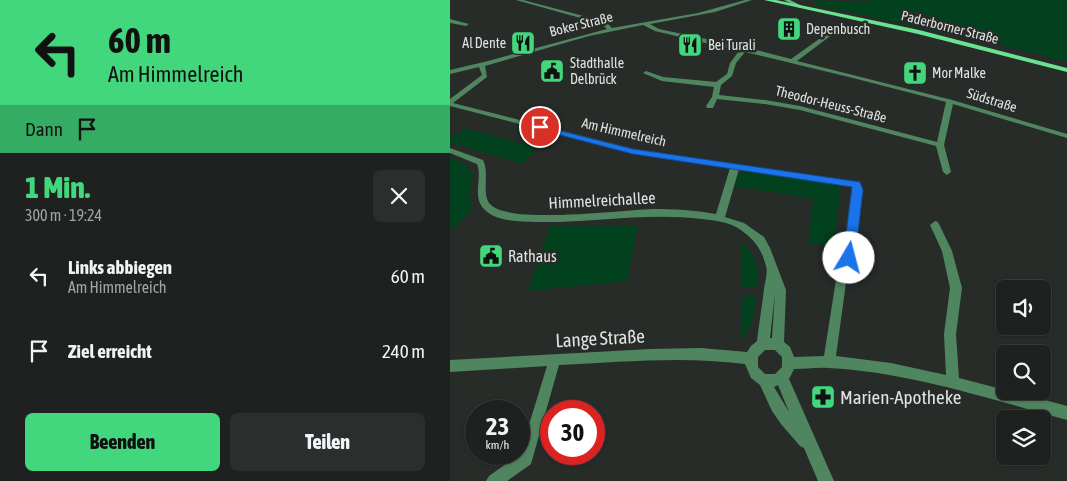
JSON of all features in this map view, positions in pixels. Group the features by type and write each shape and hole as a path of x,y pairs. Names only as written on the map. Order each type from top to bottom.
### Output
{"main road":[{"name":"Paderborner Straße","path":"767,0 926,34 1067,70"},
{"path":"786,0 802,6"}],"street":[{"path":"518,0 604,23 610,29"},
{"name":"Boker Straße","path":"450,72 482,66 572,38 610,29 720,9 750,0"},
{"path":"450,21 466,24"},
{"name":"Südstraße","path":"644,23 657,30 794,61 950,101 1067,136"},
{"path":"794,61 831,33"},
{"path":"646,74 662,79 711,85 718,84 730,75 733,62 744,49"},
{"path":"450,103 485,76 482,66"},
{"path":"710,106 715,97 718,84"},
{"name":"Theodor-Heuss-Straße","path":"715,97 792,106 940,144"},
{"path":"947,172 940,144 950,101"},
{"name":"Am Himmelreich","path":"450,103 633,151 857,184 858,190 849,258 843,267 829,361"},
{"name":"Himmelreichallee","path":"450,150 480,162 484,177 483,200 486,206 500,214 538,219 669,213 699,214 733,221 759,239 770,259 772,270 780,286 778,345"},
{"path":"720,217 735,167"},
{"path":"935,225 947,251 956,288 950,334 954,383"},
{"name":"Himmelreichallee","path":"763,343 772,270"},
{"path":"763,343 778,345 786,352 789,363 787,371 776,380 765,380 753,370 751,359 756,348 763,343"},
{"name":"Lange Straße","path":"450,366 669,354 726,355 751,359"},
{"path":"494,481 526,459 555,359"},
{"path":"789,363 829,361 893,371 954,383 1067,413"},
{"path":"781,377 826,481"},
{"path":"765,380 775,405 784,419 809,445"}],"green space":[{"path":"816,0 869,2 870,0 1067,0 1067,62 988,41 987,43 812,4"},
{"path":"466,128 538,148 523,164 450,143 450,138"},
{"path":"450,158 462,163 472,173 470,202 472,211 450,231"},
{"path":"744,172 841,185 834,246 808,243 813,199 734,186 737,175"},
{"path":"638,225 627,281 528,291 550,226"},
{"path":"739,240 750,251 756,261 758,288 742,288"},
{"path":"743,296 756,296 751,324 740,339"}],"place":[{"name":"Depenbusch","path":"789,29"},
{"name":"Al Dente","path":"523,43"},
{"name":"Bei Turali","path":"690,45"},
{"name":"Stadthalle Delbrück","path":"552,71"},
{"name":"Mor Malke","path":"915,73"},
{"name":"Rathaus","path":"491,256"},
{"name":"Marien-Apotheke","path":"823,397"}],"route":[{"path":"540,127 633,151 857,184 858,190 849,258"}]}
